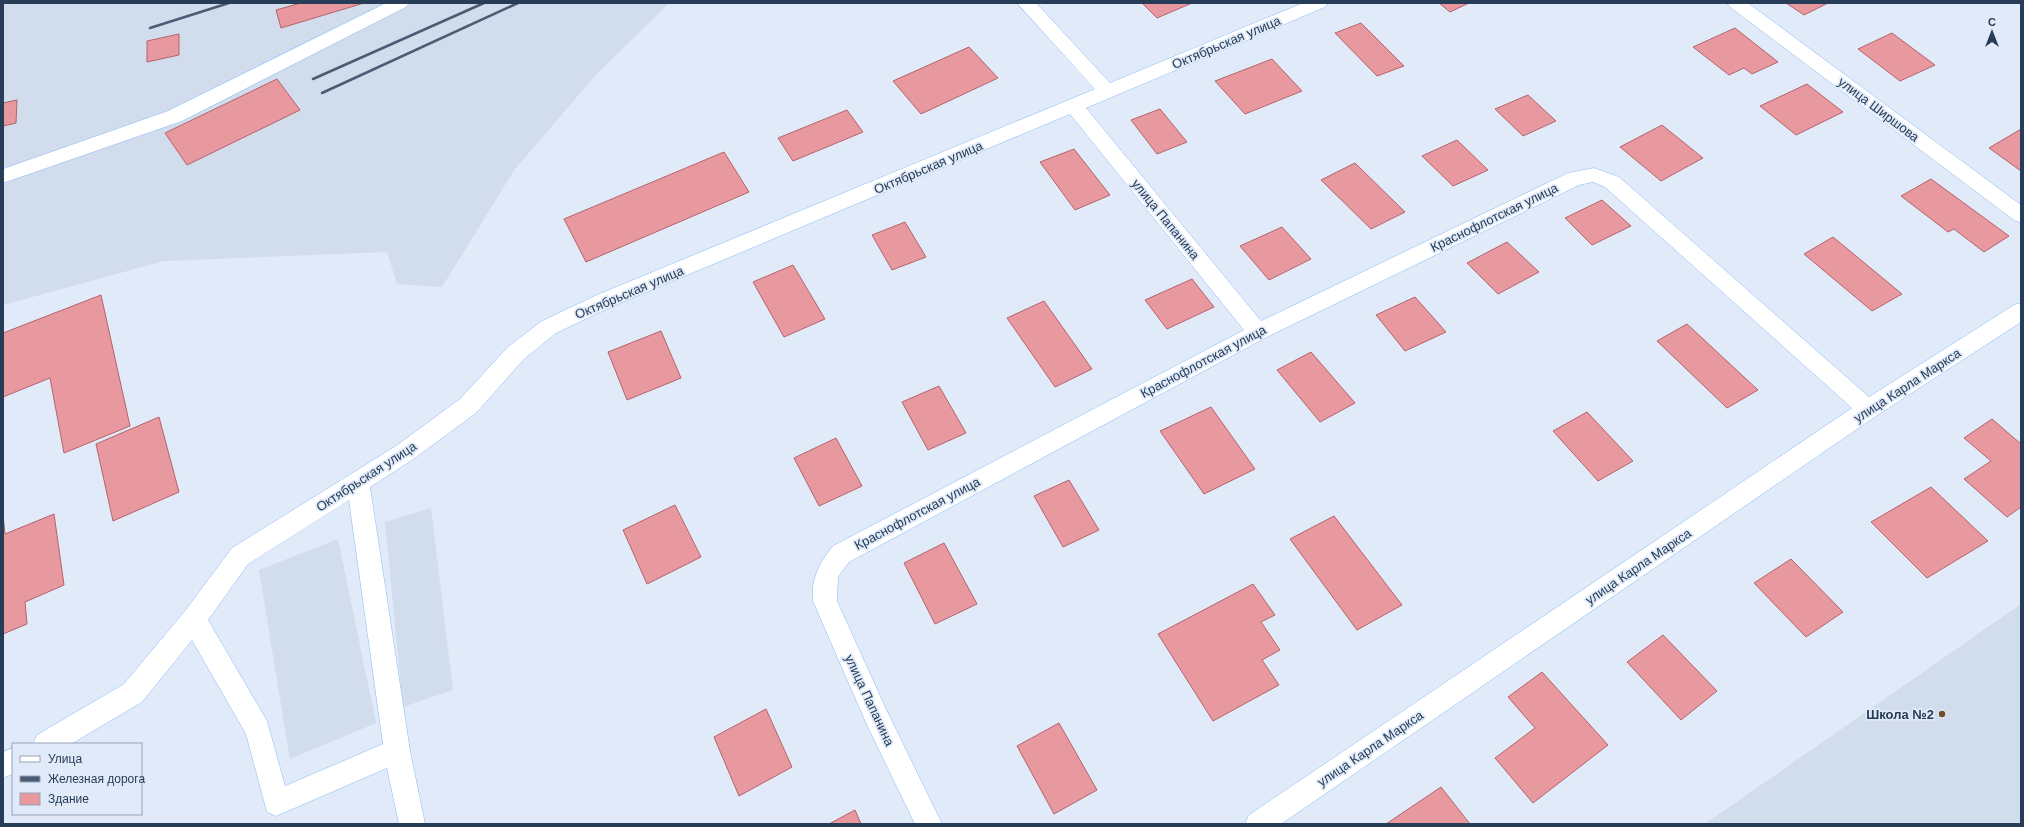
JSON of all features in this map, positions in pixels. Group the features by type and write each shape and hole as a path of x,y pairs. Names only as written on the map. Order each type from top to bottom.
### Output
{"street":[{"path":"3,176 175,116 400,3"},
{"path":"1026,3 1108,92"},
{"name":"Октябрьская улица","path":"48,743 133,693 194,619 240,556 404,453 468,406 516,353 549,327 604,301 1319,3"},
{"name":"улица Ширшова","path":"1736,3 2021,215"},
{"name":"улица Папанина","path":"1074,106 1258,332"},
{"name":"Краснофлотская улица","path":"827,572 841,554 869,537 1258,332 1575,178 1594,175 1612,182 1868,409"},
{"name":"улица Карла Маркса","path":"1258,824 1868,409 2021,311"},
{"path":"358,482 397,751 412,824"},
{"name":"улица Папанина","path":"827,572 823,587 825,601 876,716 929,824"},
{"path":"194,619 258,730 276,803 397,751"}],"shaded area":[{"path":"3,3 669,3 595,76 515,169 442,287 397,284 387,252 164,261 3,305"},
{"path":"431,508 453,690 403,707 385,522"},
{"path":"338,539 376,723 290,759 259,570"},
{"name":"Школа №2","path":"2021,604 2021,824 1705,824"}],"building":[{"path":"301,3 364,3 281,28 276,10"},
{"path":"1142,3 1192,3 1157,18"},
{"path":"1439,3 1469,3 1450,12"},
{"path":"1786,3 1828,3 1804,15"},
{"path":"1361,23 1404,66 1377,76 1335,33"},
{"path":"1735,28 1778,62 1752,74 1744,68 1729,75 1693,47"},
{"path":"1892,33 1935,65 1900,81 1858,49"},
{"path":"179,34 179,55 147,62 147,41"},
{"path":"969,47 998,78 921,114 893,81"},
{"path":"1272,59 1302,91 1245,114 1215,81"},
{"path":"277,79 300,110 187,165 165,133"},
{"path":"1807,84 1843,112 1796,135 1760,106"},
{"path":"1528,95 1556,121 1523,136 1495,109"},
{"path":"17,100 16,123 3,126 3,103"},
{"path":"1160,109 1187,142 1157,154 1131,120"},
{"path":"847,110 863,132 793,161 778,138"},
{"path":"1662,125 1703,158 1661,181 1620,147"},
{"path":"2021,129 2021,171 1989,148"},
{"path":"1457,140 1488,170 1453,186 1422,156"},
{"path":"1074,149 1110,195 1075,210 1040,162"},
{"path":"724,152 749,192 586,262 564,219"},
{"path":"1355,163 1405,212 1371,229 1321,180"},
{"path":"1931,179 2009,236 1984,252 1954,229 1948,232 1901,196"},
{"path":"1602,200 1631,226 1592,245 1565,218"},
{"path":"905,222 926,257 892,270 872,235"},
{"path":"1282,227 1311,259 1269,280 1240,246"},
{"path":"1833,237 1902,294 1872,311 1804,254"},
{"path":"1507,242 1539,272 1498,294 1467,263"},
{"path":"793,265 825,319 784,337 753,282"},
{"path":"1192,279 1214,307 1167,329 1145,300"},
{"path":"101,295 130,426 64,453 50,378 3,397 3,333"},
{"path":"1415,297 1446,332 1405,351 1376,315"},
{"path":"1044,301 1092,369 1055,387 1007,318"},
{"path":"1687,324 1758,390 1727,408 1657,341"},
{"path":"661,331 681,378 627,400 608,352"},
{"path":"1311,352 1355,403 1320,422 1277,370"},
{"path":"939,386 966,433 928,450 902,402"},
{"path":"1211,407 1255,469 1204,494 1160,431"},
{"path":"1587,412 1633,461 1598,481 1553,431"},
{"path":"159,417 179,492 113,521 96,444"},
{"path":"1992,419 2021,444 2021,507 2007,517 1964,479 1991,461 1964,438"},
{"path":"836,438 862,486 819,506 794,458"},
{"path":"1069,480 1099,530 1063,547 1034,496"},
{"path":"1931,487 1988,541 1927,578 1871,522"},
{"path":"675,505 701,557 647,584 623,530"},
{"path":"54,514 64,585 25,602 27,624 3,634 3,515 5,534"},
{"path":"1334,516 1402,605 1357,630 1290,539"},
{"path":"944,543 977,604 935,624 904,563"},
{"path":"1791,559 1843,612 1806,637 1754,583"},
{"path":"1253,584 1275,615 1261,622 1280,650 1262,660 1279,685 1213,721 1158,634"},
{"path":"1663,635 1717,691 1681,720 1627,662"},
{"path":"1542,672 1608,745 1533,803 1495,758 1535,728 1508,697"},
{"path":"766,709 792,767 739,796 714,737"},
{"path":"1059,723 1097,790 1054,814 1017,746"},
{"path":"1441,787 1470,824 1386,824"},
{"path":"855,810 861,824 829,824"}],"railway":[{"path":"150,28 229,3"},
{"path":"313,79 484,3"},
{"path":"322,93 518,3"}],"place":[{"name":"Школа №2","path":"1942,714"}]}
